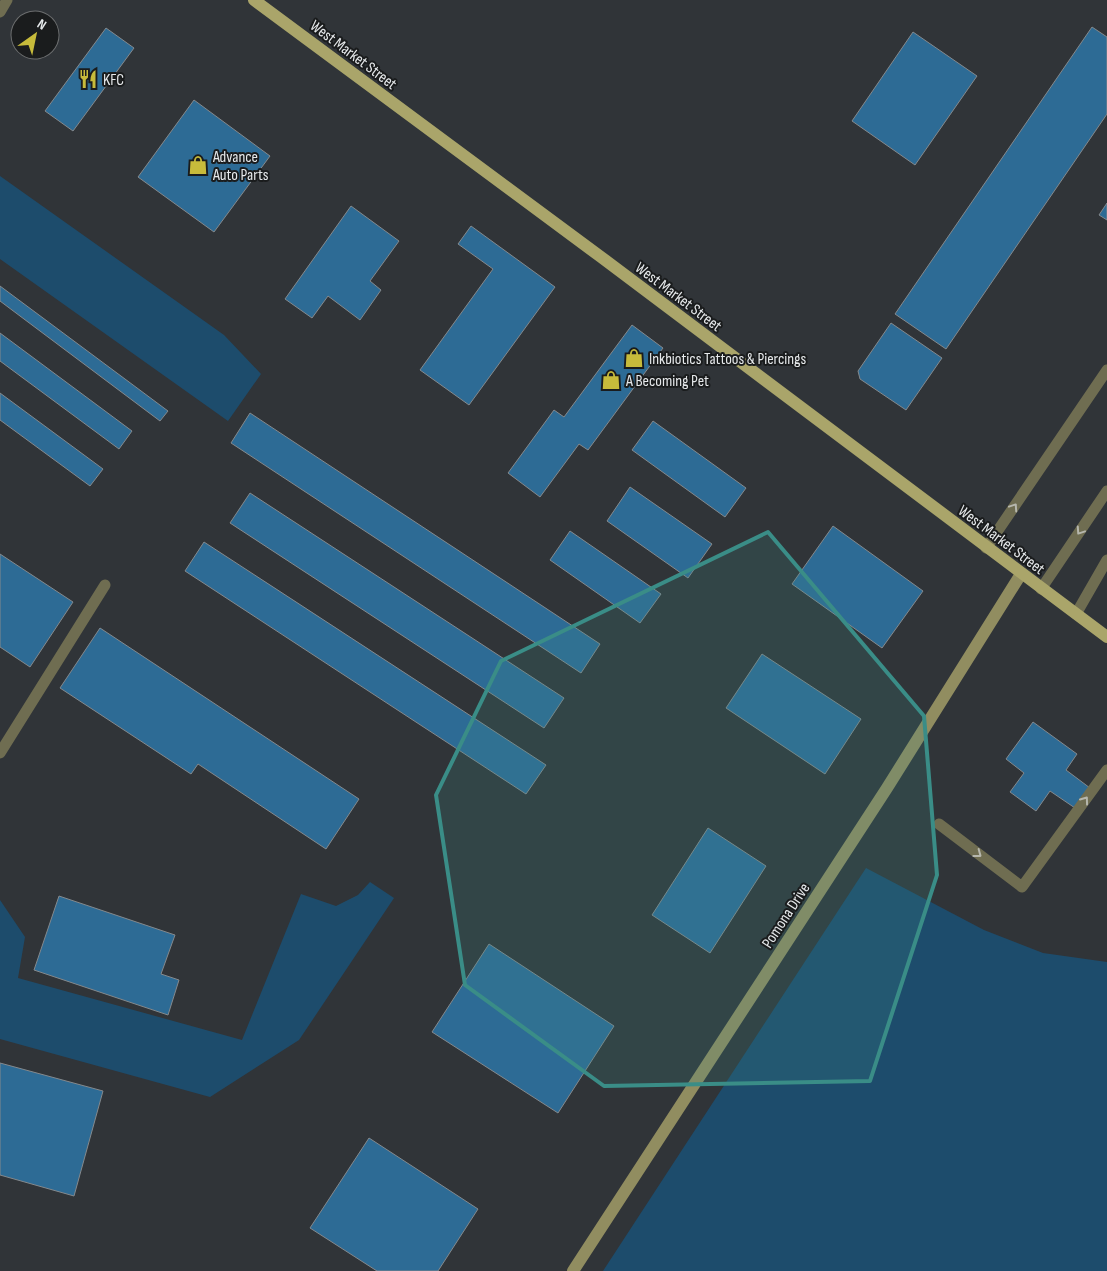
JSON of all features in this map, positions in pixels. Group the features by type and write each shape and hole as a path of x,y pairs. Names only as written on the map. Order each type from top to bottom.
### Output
{"main road":[{"name":"West Market Street","path":"254,0 601,257 1107,637"}],"street":[{"name":"Pomona Drive","path":"573,1271 887,788 1021,574"}],"lane":[{"path":"0,12 8,0"},
{"path":"986,548 1107,370"},
{"path":"1041,589 1107,491"},
{"path":"1076,614 1107,560"},
{"path":"0,753 104,585"},
{"path":"939,824 1022,887 1107,770"}],"highlighted area":[{"path":"768,532 924,716 937,875 870,1081 604,1086 465,985 436,795 501,661"}],"shaded area":[{"path":"0,176 224,335 261,374 228,421 0,259"},
{"path":"866,868 984,930 1043,953 1107,962 1107,1271 603,1271"},
{"path":"370,882 394,898 299,1040 210,1097 0,1039 0,900 25,937 18,978 242,1040 301,894 336,906 358,895"}],"building":[{"path":"1092,27 1107,37 1107,114 946,349 895,314"},
{"path":"106,28 134,48 73,131 45,111"},
{"path":"913,32 977,76 915,165 852,121"},
{"path":"194,100 270,156 214,232 138,177"},
{"path":"1107,203 1107,220 1099,215"},
{"path":"351,206 399,241 370,281 381,290 360,320 328,296 312,318 285,299"},
{"path":"471,226 555,287 469,405 420,370 493,269 458,244"},
{"path":"0,286 168,411 160,421 0,301"},
{"path":"891,323 942,358 906,410 860,379 858,371"},
{"path":"632,325 663,348 588,450 579,444 540,497 508,473 554,410 564,417"},
{"path":"0,333 132,431 119,449 0,361"},
{"path":"0,393 103,469 90,486 0,420"},
{"path":"250,413 600,644 581,673 231,443"},
{"path":"653,421 746,488 725,517 632,450"},
{"path":"630,487 712,544 688,578 607,521"},
{"path":"250,493 564,698 544,728 230,523"},
{"path":"833,526 923,591 882,648 792,584"},
{"path":"570,531 661,594 640,623 550,560"},
{"path":"204,542 546,765 526,794 185,571"},
{"path":"0,554 73,602 30,667 0,647"},
{"path":"100,628 359,799 326,849 198,764 191,774 60,688"},
{"path":"762,654 861,719 825,774 726,708"},
{"path":"1033,722 1077,754 1066,770 1090,788 1075,808 1050,791 1036,811 1010,792 1024,773 1006,759"},
{"path":"708,828 766,866 710,953 652,915"},
{"path":"59,896 175,935 161,974 179,980 168,1015 34,970"},
{"path":"489,944 614,1026 558,1113 432,1032"},
{"path":"0,1063 103,1091 74,1196 0,1175"},
{"path":"369,1138 478,1209 438,1271 377,1271 310,1228"}],"place":[{"name":"KFC","path":"88,79"},
{"name":"Advance Auto Parts","path":"198,165"},
{"name":"Inkbiotics Tattoos & Piercings","path":"634,358"},
{"name":"A Becoming Pet","path":"611,380"}]}
